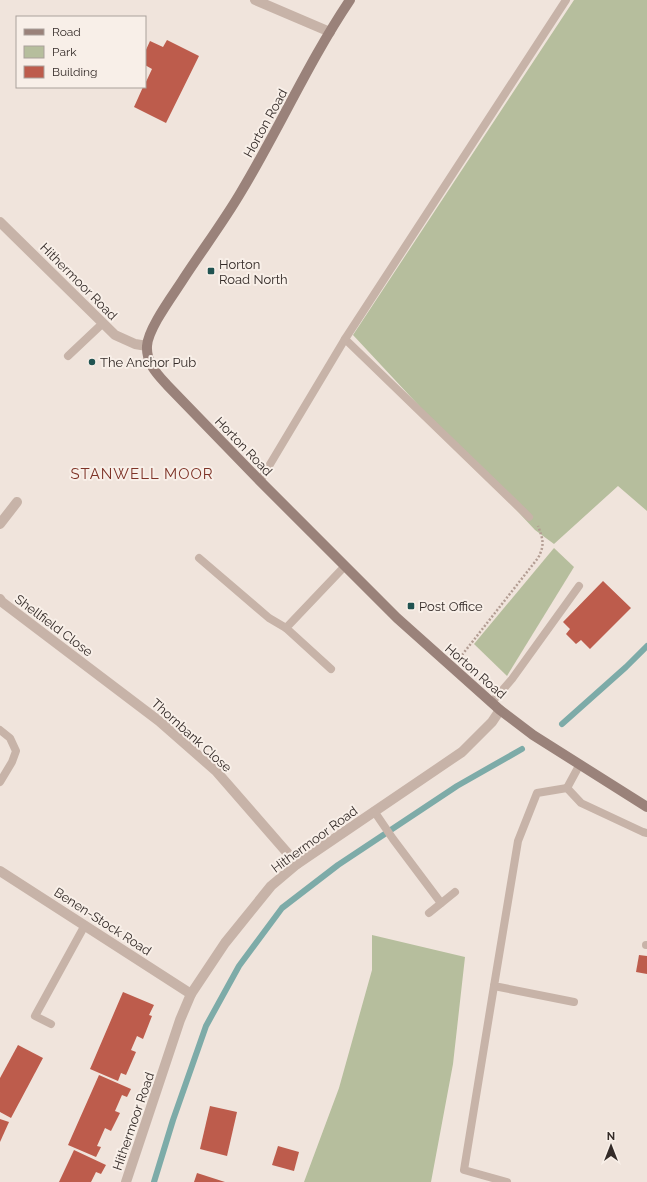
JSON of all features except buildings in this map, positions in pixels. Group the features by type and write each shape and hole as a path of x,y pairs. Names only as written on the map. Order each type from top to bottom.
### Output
{"street":[{"path":"256,0 330,32"},
{"name":"Horton Road","path":"350,0 330,32 241,192 153,327 147,346 149,360 156,372 260,481 397,618 452,668 500,710 534,735 647,807"},
{"name":"Hithermoor Road","path":"0,222 115,335 135,344 147,346"},
{"path":"0,524 17,502"},
{"name":"Shellfield Close","path":"0,599 93,670"},
{"name":"Thornbank Close","path":"93,670 159,721 216,771 297,864"},
{"name":"Hithermoor Road","path":"126,1182 180,1020 191,994 229,937 271,886 297,864 462,752 492,722 500,710"},
{"name":"Benen-Stock Road","path":"0,871 191,994"}],"lane":[{"path":"260,481 345,339 566,0"},
{"path":"68,356 103,323"},
{"path":"345,339 529,517"},
{"path":"199,558 269,618 286,628 331,669"},
{"path":"286,628 344,566"},
{"path":"492,702 512,679 579,586"},
{"path":"0,730 10,738 16,751 12,762 0,782"},
{"path":"567,788 580,764"},
{"path":"567,788 580,802 647,833"},
{"path":"507,1182 464,1170 518,841 537,793 567,788"},
{"path":"374,812 441,903"},
{"path":"429,913 455,892"},
{"path":"51,1024 35,1016 84,925"},
{"path":"494,986 574,1002"}],"path":[{"path":"452,668 542,551 543,540 538,527 529,517"}],"green space":[{"path":"574,0 647,0 647,511 618,486 554,544 535,530 353,335"},
{"path":"554,548 574,567 507,676 474,644"},
{"path":"372,935 465,957 453,1064 431,1182 304,1182 339,1088 372,970"}],"waterway":[{"path":"562,724 626,667 647,646"},
{"path":"154,1182 173,1120 206,1026 239,966 282,908 338,865 457,786 522,749"}],"place":[{"name":"Horton Road North","path":"211,271"},
{"name":"The Anchor Pub","path":"92,362"},
{"name":"Post Office","path":"411,606"}],"district":[{"name":"STANWELL MOOR","path":"142,474"}]}
